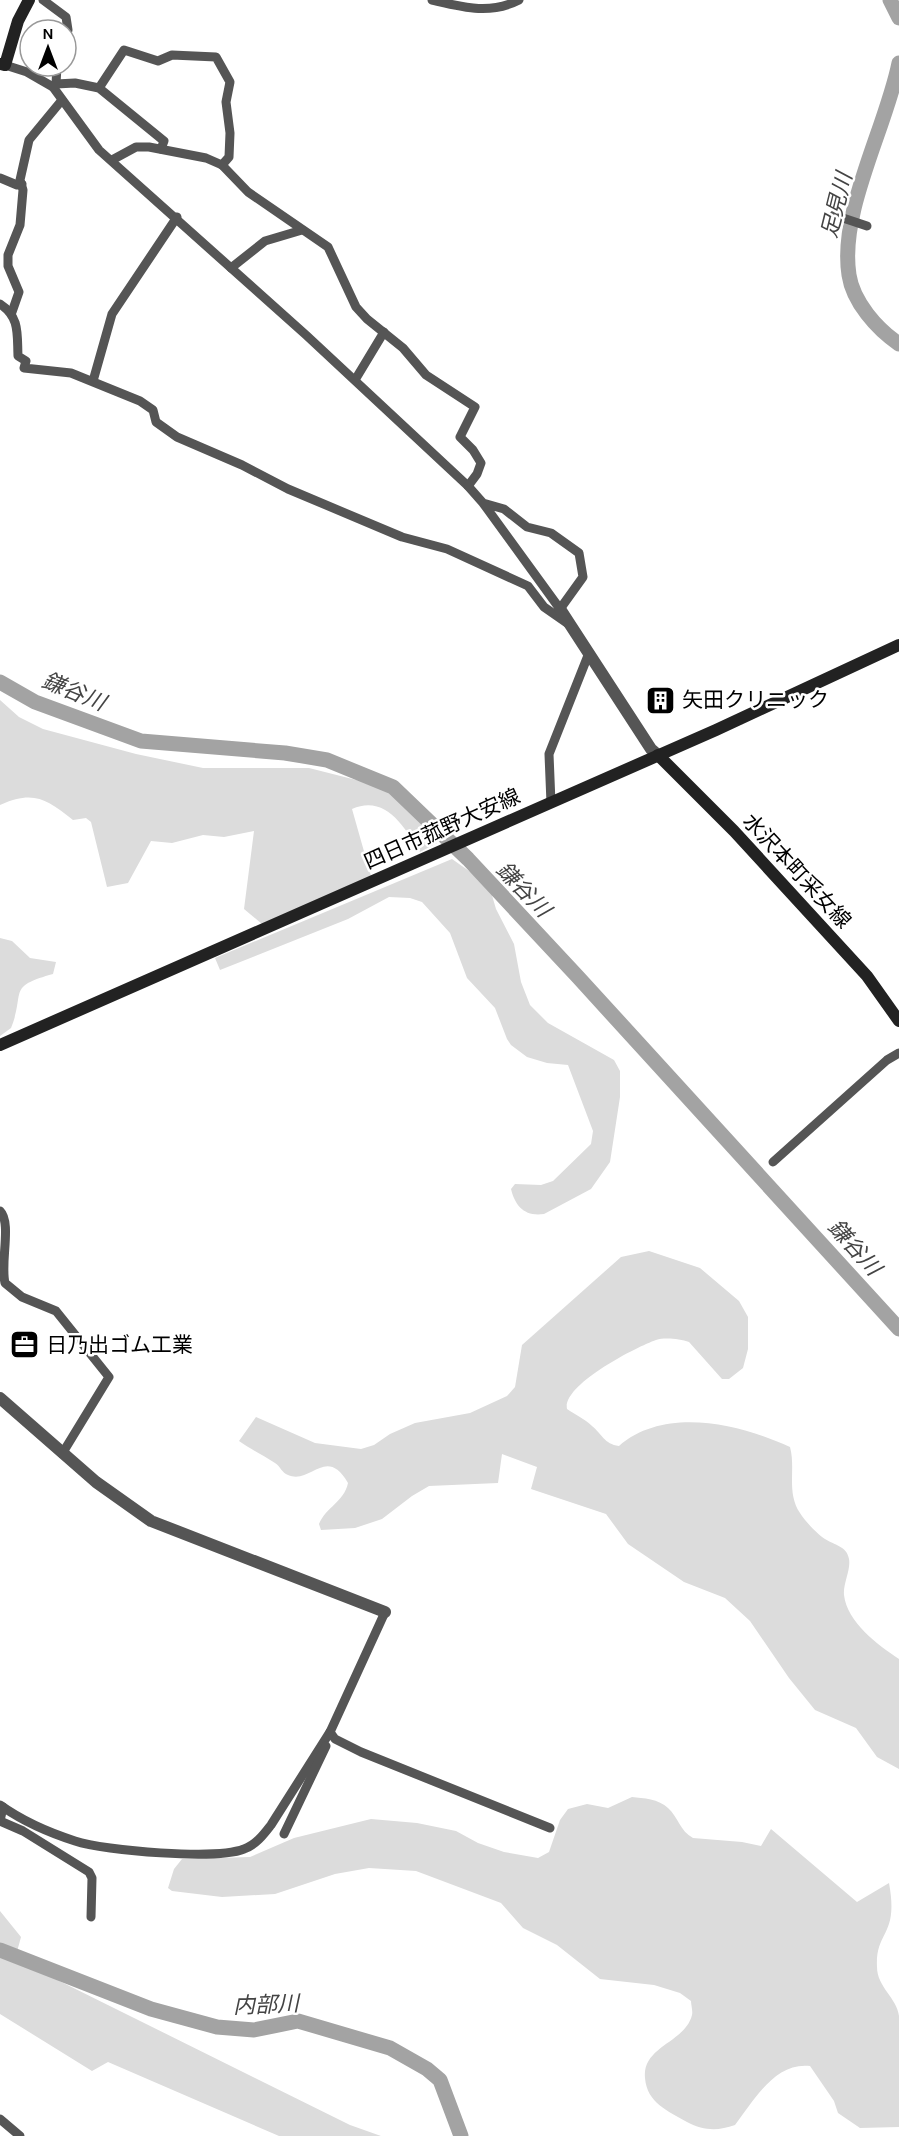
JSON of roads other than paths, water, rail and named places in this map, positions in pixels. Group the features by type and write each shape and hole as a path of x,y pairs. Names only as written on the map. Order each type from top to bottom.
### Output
{"main road":[{"path":"3,64 18,21 29,0"},
{"name":"四日市菰野大安線","path":"0,1045 658,755 899,645"},
{"name":"水沢本町采女線","path":"658,755 734,831 867,976 899,1021"}],"street":[{"path":"43,0 66,18"},
{"path":"432,0 472,9 504,8 519,0"},
{"path":"99,88 124,50 158,61 172,55 216,57 230,82 226,102 230,133 229,157 222,165"},
{"path":"3,64 54,85 75,83 99,88 164,141 161,149"},
{"path":"55,78 54,85 62,99 94,144 177,217 468,486 560,609 646,742 658,755"},
{"path":"12,312 19,292 8,266 8,255 20,225 22,184 20,180 29,140 62,99"},
{"path":"112,160 136,147 161,149 206,158 222,165 248,192 328,247 356,307 426,375 475,407 460,437 473,450 481,463 477,474 468,486"},
{"path":"0,178 17,185 22,184"},
{"path":"836,216 865,225"},
{"path":"93,381 112,314 177,217"},
{"path":"231,268 266,241 302,230"},
{"path":"0,304 12,312 16,322 18,356 26,362 24,368 71,373 140,401 153,410 156,422 177,437 242,465 288,489 402,537 447,549 528,586 544,606 571,626"},
{"path":"355,380 384,332"},
{"path":"483,504 504,509 527,527 551,533 579,553 583,577 560,609"},
{"path":"545,805 549,754 589,653"},
{"path":"773,1162 899,1053"},
{"path":"0,1211 5,1219 0,1254 3,1280 17,1294 56,1311 110,1377 62,1454"},
{"path":"0,1398 62,1454 116,1498 151,1521 385,1612 330,1732 263,1836 247,1848 228,1854 104,1847 76,1841 1,1806 0,1821 23,1831 89,1872 92,1878 91,1917"},
{"path":"330,1732 334,1738 360,1752 550,1828"},
{"path":"284,1834 325,1749 330,1732"},
{"path":"0,2119 20,2136"}],"waterway":[{"name":"足見川","path":"890,0 899,18"},
{"name":"足見川","path":"899,63 857,197 848,250 849,275 855,295 867,314 882,331 899,344"},
{"name":"鎌谷川","path":"0,682 35,702 141,741 285,753 327,760 393,787 468,859 899,1329"},
{"name":"内部川","path":"0,1950 151,2009 217,2027 254,2030 298,2021 390,2048 427,2069 440,2080 461,2136"}],"place":[{"name":"矢田クリニック","path":"661,700"},
{"name":"日乃出ゴム工業","path":"25,1345"}]}
